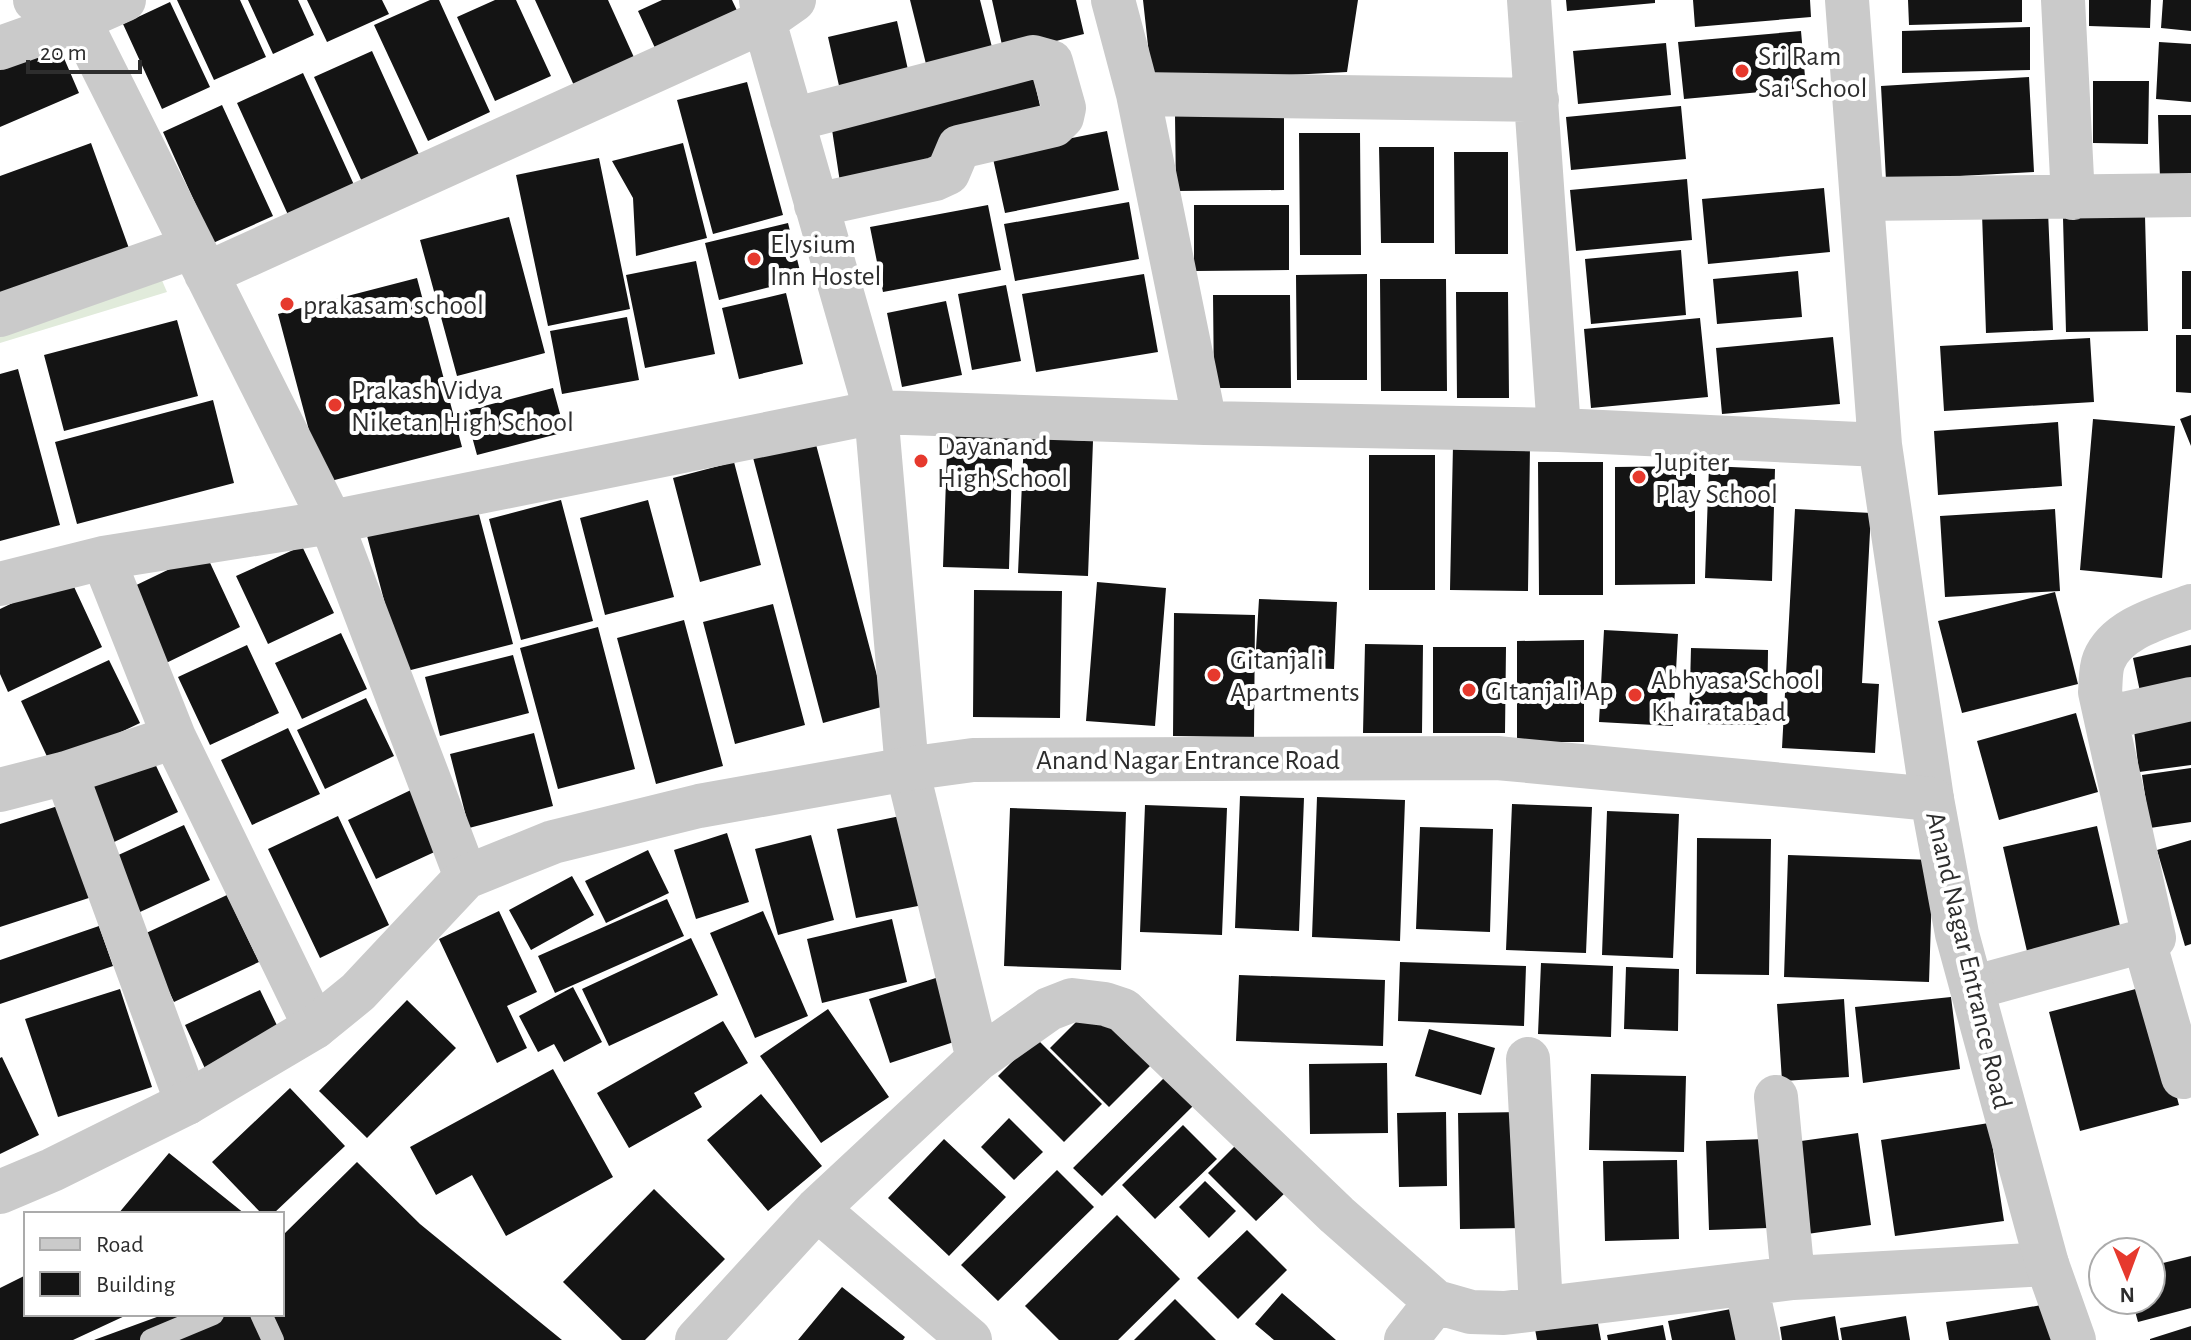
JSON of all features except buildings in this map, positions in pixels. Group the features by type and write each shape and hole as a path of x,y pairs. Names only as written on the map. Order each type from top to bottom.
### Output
{"street":[{"path":"35,0 79,20 331,522 466,877"},
{"path":"0,48 79,20 124,0"},
{"path":"1113,0 1138,94 1205,423"},
{"path":"1529,0 1559,430"},
{"path":"1847,0 1880,445 1932,799"},
{"path":"2063,0 2073,198"},
{"path":"0,315 199,261 773,7 792,120 876,412 907,769 978,1059"},
{"path":"792,120 1033,57 1051,62 1064,108 1062,117 1054,125 959,147 948,173 935,179 816,205"},
{"path":"1138,94 1537,100"},
{"path":"1863,199 2191,195"},
{"path":"0,584 103,558 331,522 876,412 1559,430 1880,445"},
{"path":"103,558 174,737 315,1027"},
{"path":"1972,988 2154,938 2100,692 2105,658 2120,640 2140,625 2191,606"},
{"path":"2106,718 2191,699"},
{"path":"0,790 66,773 174,737"},
{"name":"Anand Nagar Entrance Road","path":"0,1192 52,1170 187,1103 315,1027 358,992 466,877 553,842 699,806 973,760 1497,758 1932,799 1957,934 2047,1264 2074,1340"},
{"path":"66,773 187,1103"},
{"path":"2144,941 2183,1077"},
{"path":"697,1340 817,1209 978,1059 1049,1009 1072,1000 1105,1004 1123,1010 1337,1215 1436,1302 1471,1312 1519,1321 1793,1278 2047,1264"},
{"path":"1519,1321 1528,1059"},
{"path":"1776,1097 1793,1278"},
{"path":"817,1209 970,1340"},
{"path":"1746,1284 1758,1340"},
{"path":"1406,1340 1436,1302"}],"lane":[{"path":"151,1340 208,1316"},
{"path":"262,1316 273,1340"}],"green space":[{"path":"154,262 167,292 0,343 0,313"}],"place":[{"name":"Sri Ram Sai School","path":"1742,71"},
{"name":"Elysium Inn Hostel","path":"754,259"},
{"name":"prakasam school","path":"287,304"},
{"name":"Prakash Vidya Niketan High School","path":"335,405"},
{"name":"Dayanand High School","path":"921,461"},
{"name":"Jupiter Play School","path":"1639,477"},
{"name":"Gitanjali Apartments","path":"1214,675"},
{"name":"GItanjali Ap","path":"1469,690"},
{"name":"Abhyasa School Khairatabad","path":"1635,695"}]}
